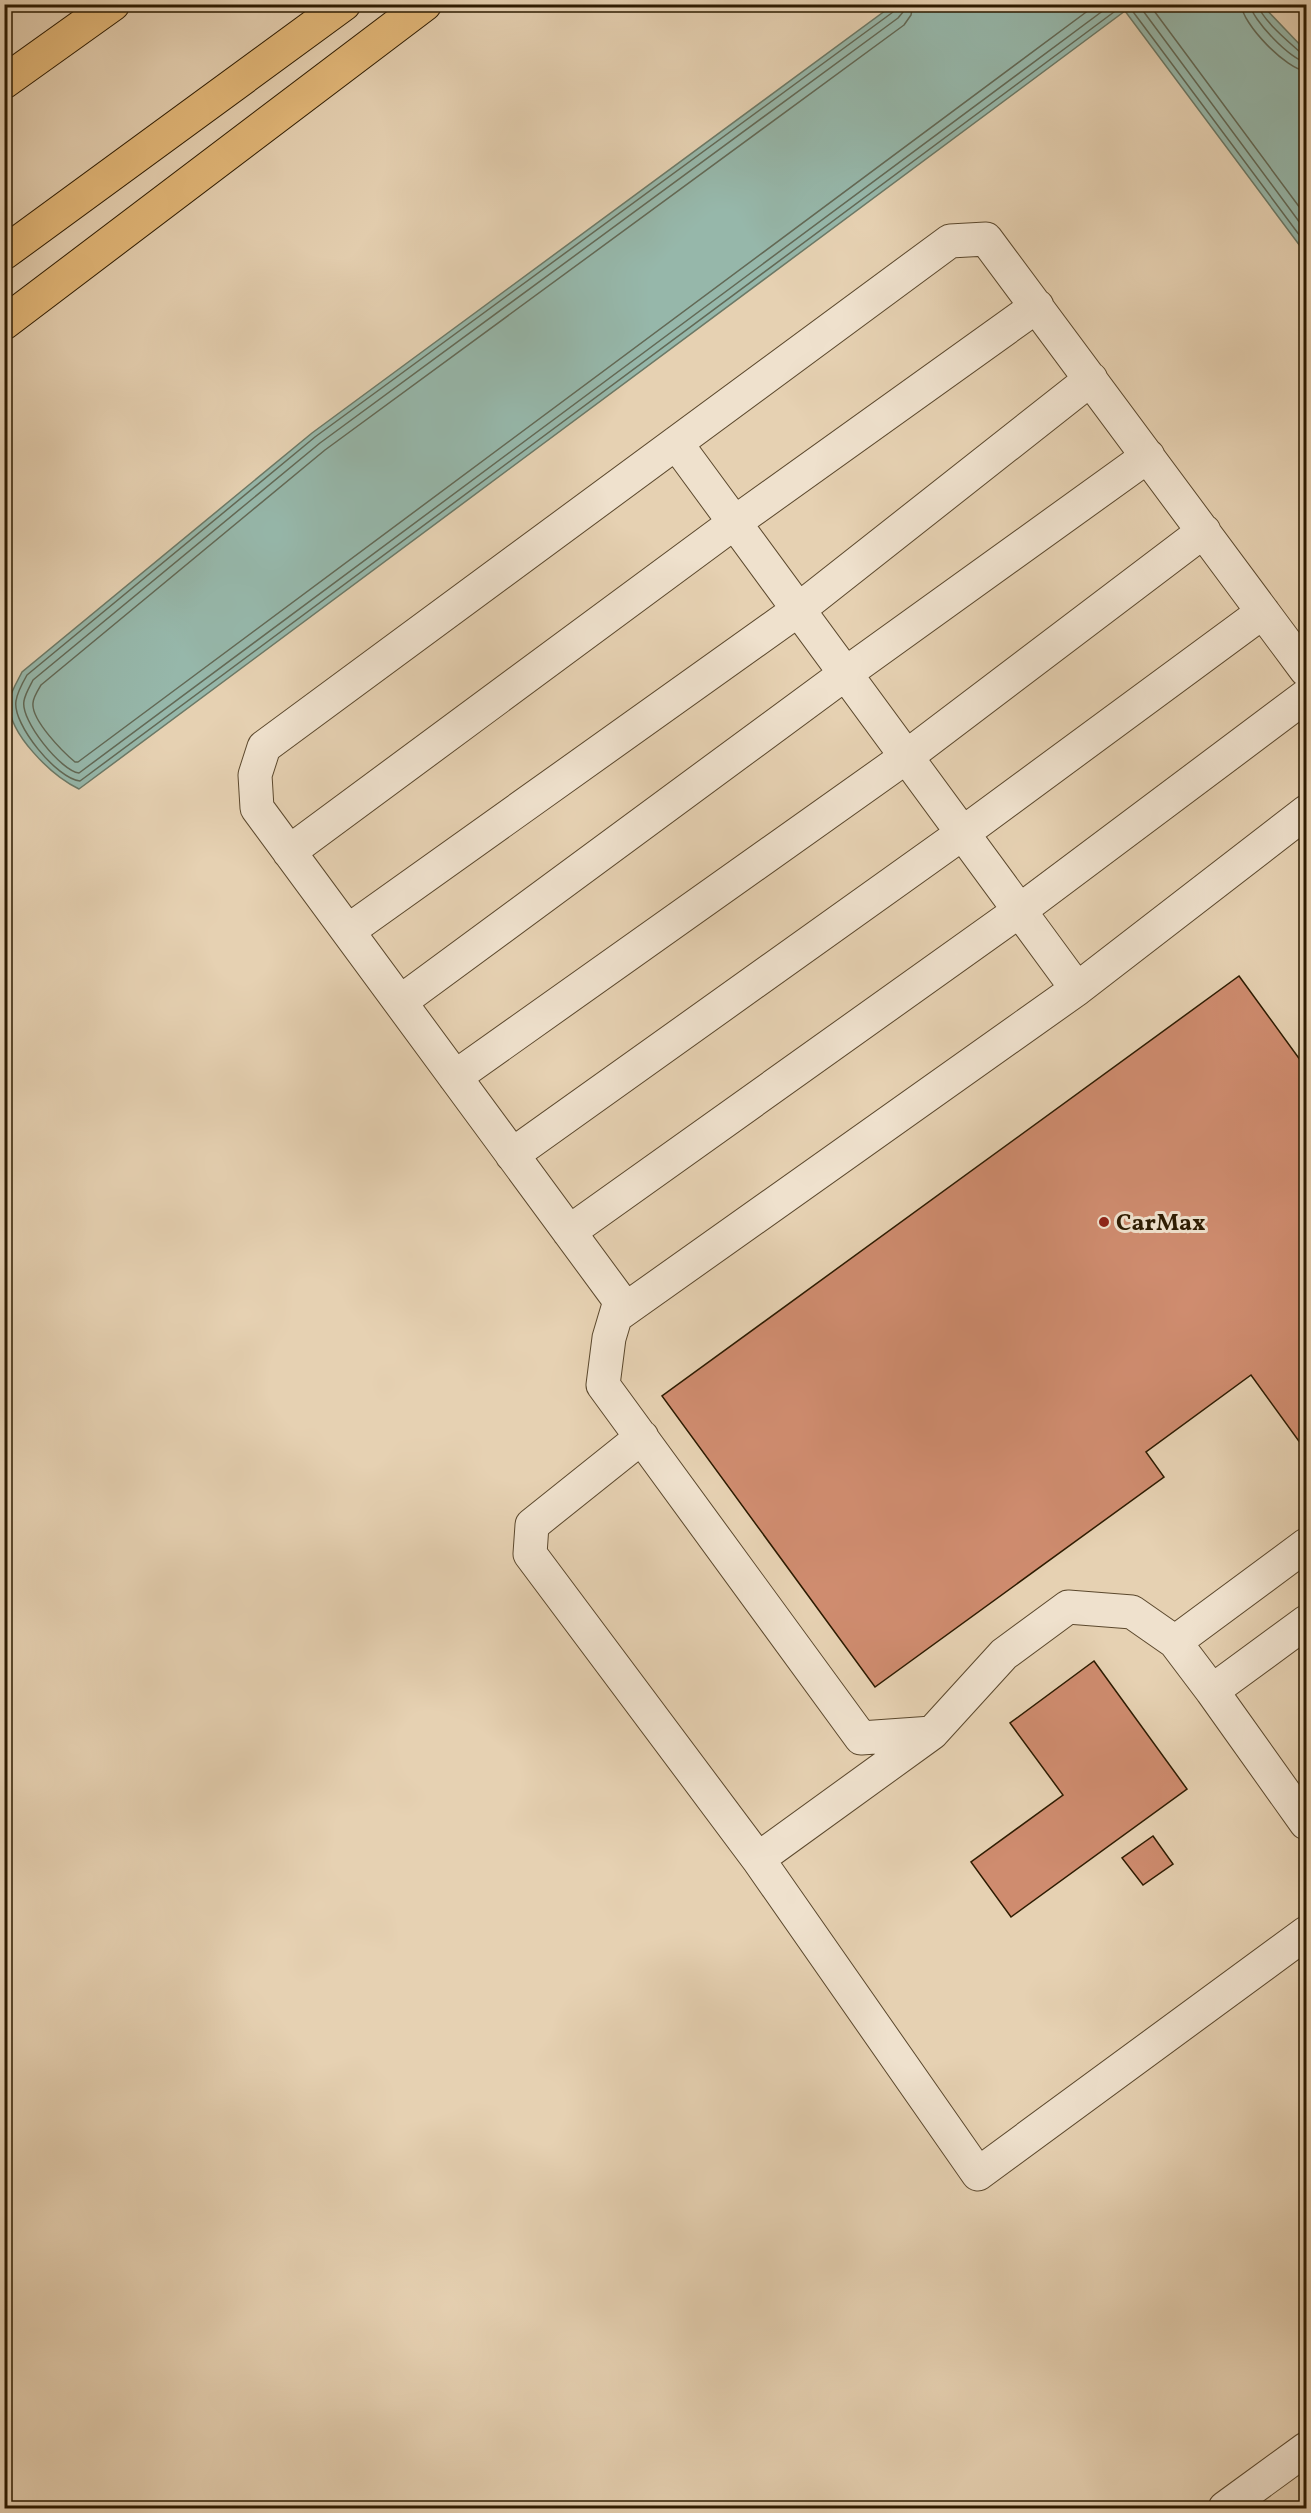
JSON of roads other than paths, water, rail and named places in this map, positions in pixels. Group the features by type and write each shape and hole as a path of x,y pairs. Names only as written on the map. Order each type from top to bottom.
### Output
{"highway":[{"path":"4,82 113,4"},
{"path":"4,254 344,4"},
{"path":"4,323 425,4"}],"street":[{"path":"932,1732 861,1738 603,1384 609,1338 620,1301 257,808 255,775 264,747 950,241 986,239 1306,670"},
{"path":"289,852 734,523 1037,306"},
{"path":"348,931 798,610 1090,379"},
{"path":"676,443 1077,989"},
{"path":"400,1002 845,674 1148,456"},
{"path":"455,1077 906,757 1204,531"},
{"path":"512,1155 963,833 1263,612"},
{"path":"569,1232 1019,911 1306,696"},
{"path":"616,1316 1077,989 1306,812"},
{"path":"642,1437 532,1524 530,1554 758,1859 978,2174 1306,1933"},
{"path":"1174,1642 1306,1545"},
{"path":"758,1859 932,1732 1004,1654 1068,1607 1132,1612 1174,1642 1212,1691 1306,1823"},
{"path":"1212,1691 1306,1622"},
{"path":"1225,2508 1306,2449"}],"water":[{"path":"893,5 1262,5 1306,51 1306,254 1125,11 79,789 68,783 34,753 16,727 9,702 22,672 312,433"}],"place":[{"name":"CarMax","path":"1104,1222"}]}
